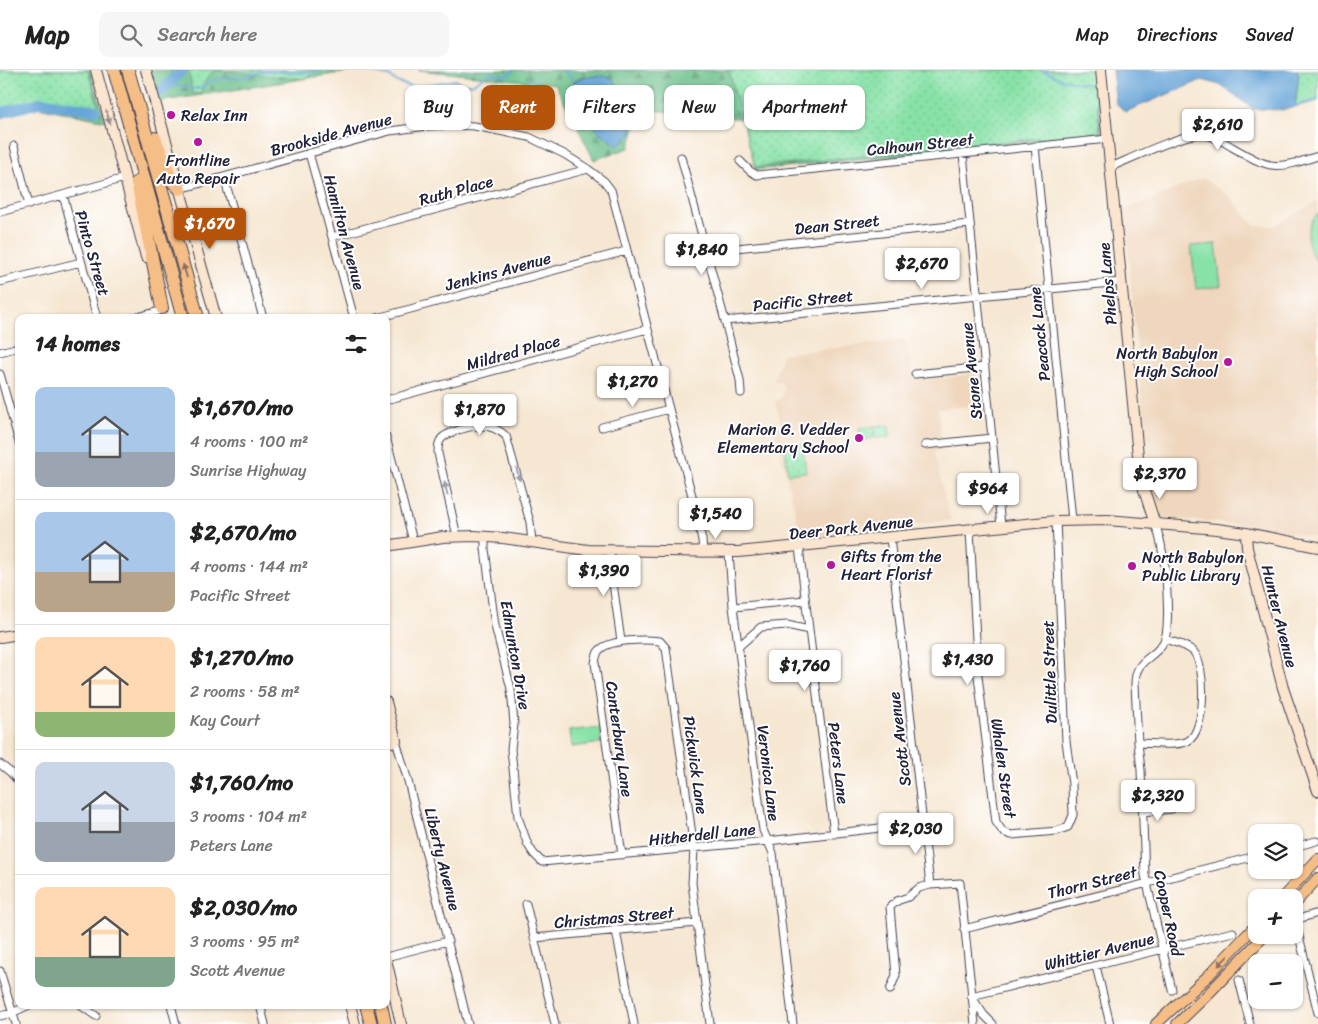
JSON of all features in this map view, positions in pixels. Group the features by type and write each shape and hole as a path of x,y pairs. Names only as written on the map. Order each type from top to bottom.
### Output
{"highway":[{"path":"114,70 182,314"},
{"path":"130,70 144,101 172,181 180,189"},
{"path":"130,70 197,314"},
{"path":"128,122 135,170 163,312"},
{"path":"367,1009 371,1024"},
{"path":"382,1009 385,1024"}],"main road":[{"path":"96,70 163,312"},
{"path":"146,70 215,314"},
{"name":"Phelps Lane","path":"1101,70 1139,466 1144,490 1155,524"},
{"name":"Deer Park Avenue","path":"390,545 457,536 485,536 582,550 729,553 1001,526 1102,519 1246,533 1318,547"},
{"name":"Hunter Avenue","path":"1246,533 1247,548 1283,688 1318,791"},
{"path":"0,637 15,635"},
{"path":"1290,889 1318,859"},
{"path":"1303,894 1318,878"},
{"path":"1156,1024 1208,976 1248,934"},
{"path":"1177,1024 1255,944"},
{"path":"390,976 401,1024"},
{"path":"351,1009 355,1024"}],"street":[{"name":"Brookside Avenue","path":"180,189 390,131 427,126 474,126 529,138 564,154 588,168 604,181 610,190 669,409 702,540 703,552"},
{"path":"1111,167 1184,137 1199,134 1213,136 1258,162 1270,166 1296,164 1318,156"},
{"name":"Calhoun Street","path":"740,161 757,175 1108,138"},
{"path":"14,146 29,205"},
{"name":"Peacock Lane","path":"1035,146 1072,520"},
{"name":"Hamilton Avenue","path":"309,153 353,314"},
{"name":"Stone Avenue","path":"963,154 1001,526"},
{"path":"681,157 740,380 741,394"},
{"name":"Ruth Place","path":"332,237 588,168"},
{"path":"224,177 262,314"},
{"path":"0,212 125,178"},
{"name":"Pinto Street","path":"63,195 96,314"},
{"name":"Dean Street","path":"707,251 970,224"},
{"name":"Jenkins Avenue","path":"390,315 626,251"},
{"path":"0,282 81,262"},
{"name":"Pacific Street","path":"725,321 1122,282"},
{"name":"Mildred Place","path":"390,399 647,329"},
{"path":"0,352 15,348"},
{"path":"915,374 985,367"},
{"path":"0,374 15,416"},
{"path":"602,427 669,409"},
{"path":"457,536 438,453 439,443 446,436 477,425 502,432 509,442 530,522 532,542"},
{"path":"925,445 992,438"},
{"path":"390,452 413,541"},
{"name":"Dulittle Street","path":"1000,830 1014,835 1057,831 1065,829 1071,822 1073,812 1066,741 1056,521"},
{"path":"1138,742 1181,744 1191,739 1197,729 1204,692 1197,660 1192,650 1165,639 1167,624 1164,562 1155,524"},
{"name":"Whalen Street","path":"970,530 978,676 994,816 1000,830"},
{"name":"Edmunton Drive","path":"485,536 494,617 509,680 513,711 514,724 510,748 518,817 528,845 542,862"},
{"name":"Scott Avenue","path":"890,538 930,885"},
{"name":"Peters Lane","path":"799,547 834,834"},
{"path":"610,551 621,642"},
{"name":"Veronica Lane","path":"729,553 734,607 763,830 773,853 793,1024"},
{"path":"734,607 805,600"},
{"path":"739,646 762,627 787,625 809,630"},
{"name":"Cooper Road","path":"1165,639 1161,646 1141,663 1136,672 1135,680 1138,742 1142,770 1146,883 1172,990"},
{"name":"Pickwick Lane","path":"621,642 660,641 666,648 694,849 692,882 710,1024"},
{"name":"Canterbury Lane","path":"621,642 602,647 596,653 595,663 622,856"},
{"name":"Liberty Avenue","path":"391,742 408,781 468,1024"},
{"path":"0,764 15,778"},
{"path":"1142,812 1172,809"},
{"name":"Hitherdell Lane","path":"542,862 694,849 923,823"},
{"path":"1303,845 1316,841"},
{"name":"Thorn Street","path":"964,928 1248,858"},
{"path":"890,990 896,975 890,907 919,888 930,885 960,883 975,1024"},
{"path":"526,904 555,1024"},
{"path":"1318,913 1296,920 1318,1012"},
{"name":"Christmas Street","path":"534,938 697,923"},
{"path":"616,930 634,1024"},
{"name":"Whittier Avenue","path":"971,996 1233,932"},
{"path":"390,957 448,941"},
{"path":"1096,966 1110,1024"},
{"path":"0,971 16,1024"},
{"path":"1239,980 1250,1024"},
{"path":"971,996 984,1015 993,1024"},
{"path":"0,1016 19,1009"},
{"path":"86,1009 96,1016"},
{"path":"172,1009 176,1024"},
{"path":"261,1009 265,1024"}],"shaded area":[{"name":"North Babylon High School","path":"1203,178 1230,197 1255,226 1275,226 1318,201 1318,538 1246,525 1163,518 1151,498 1124,210"},
{"name":"Marion G. Vedder Elementary School","path":"905,340 914,377 928,379 976,374 979,405 938,409 942,449 934,452 950,520 802,539 774,428 782,427 775,402 782,398 784,388 780,382 774,380 782,354"}],"green space":[{"path":"0,70 90,70 106,121 38,107 0,118"},
{"path":"0,70 88,70 99,109 82,111 47,99 0,118"},
{"path":"149,70 360,70 157,102"},
{"path":"189,70 216,70 208,76 200,94 192,93"},
{"path":"216,70 354,70 345,73 315,73 302,79"},
{"path":"418,70 1095,70 1102,134 756,170 746,130 865,130 865,85 744,85 744,123 743,119 734,118 734,85 664,85 664,111 654,110 654,85 565,85 565,103 555,84"},
{"path":"729,70 1094,70 1100,132 755,167 745,130 865,130 865,85 744,85 744,126"},
{"path":"1297,70 1318,70 1318,101 1295,107 1299,74"},
{"path":"579,130 635,130 629,148 594,160"},
{"path":"1318,213 1318,263 1309,245 1308,231"},
{"path":"1216,244 1221,286 1196,289 1191,246"},
{"path":"889,425 890,437 876,438 875,426"},
{"path":"873,426 874,438 860,440 859,428"},
{"path":"803,444 806,472 788,474 785,446"},
{"path":"600,727 602,743 571,747 569,731"}],"water":[{"path":"1112,70 1297,70 1299,74 1295,107 1283,110 1254,109 1220,85 1202,80 1125,112 1116,103"},
{"path":"588,76 608,76 616,85 571,85 579,79"},
{"path":"597,130 632,130 632,133 618,146"}],"waterway":[{"path":"162,91 182,70"},
{"path":"169,84 198,89 213,80 244,77 264,71 301,73 323,70"},
{"path":"361,70 389,76 399,83 413,87 455,80 463,84 473,84 490,73 504,76 513,72 513,70"},
{"path":"562,70 574,80"},
{"path":"1042,70 1061,79 1090,85"},
{"path":"1294,106 1318,100"},
{"path":"0,113 41,102 95,110"}],"place":[{"name":"Relax Inn","path":"171,115"},
{"name":"Frontline Auto Repair","path":"198,142"},
{"name":"North Babylon High School","path":"1228,362"},
{"name":"Marion G. Vedder Elementary School","path":"859,438"},
{"name":"Gifts from the Heart Florist","path":"831,565"},
{"name":"North Babylon Public Library","path":"1132,566"}]}
